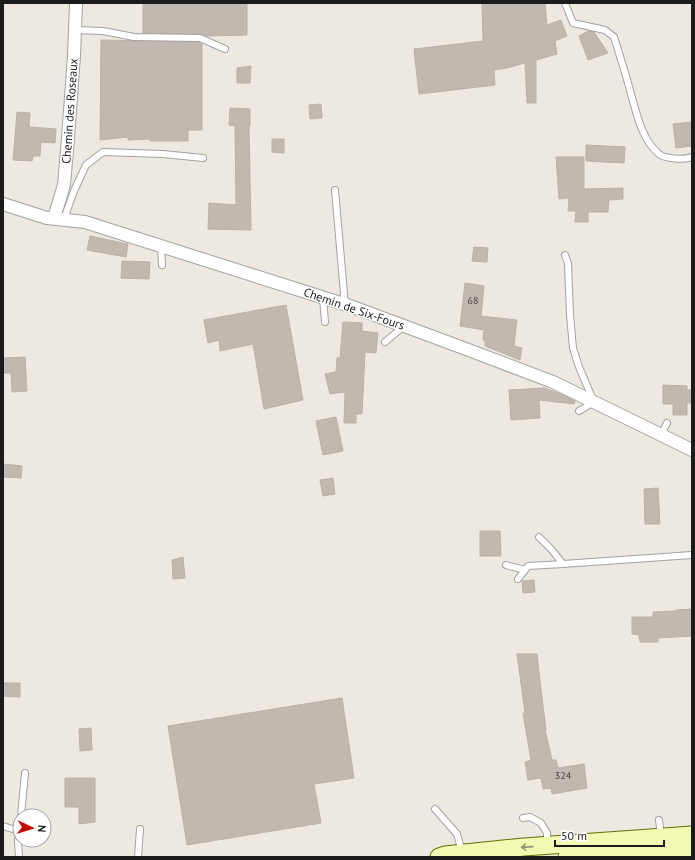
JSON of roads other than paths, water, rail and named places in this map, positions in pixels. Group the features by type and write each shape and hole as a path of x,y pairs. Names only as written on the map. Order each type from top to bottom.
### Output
{"main road":[{"path":"439,857 462,853 547,845 661,838 691,849"},
{"path":"567,857 691,849"}],"street":[{"name":"Chemin des Roseaux","path":"59,219 68,138 76,3"},
{"name":"Chemin de Six-Fours","path":"3,204 47,218 85,222 466,345 553,382 692,450"}],"lane":[{"path":"565,3 573,23 605,30 614,38 645,136 650,145 660,156 678,159 692,157"},
{"path":"75,30 103,31 134,37 200,38 226,49"},
{"path":"59,219 86,165 103,152 163,154 203,158"},
{"path":"335,190 345,305"},
{"path":"161,246 162,265"},
{"path":"565,255 568,264 573,348 579,367 594,402 579,411"},
{"path":"323,298 325,322"},
{"path":"385,342 404,326"},
{"path":"661,435 667,423"},
{"path":"538,537 551,549 563,564"},
{"path":"518,578 528,566 692,554"},
{"path":"506,565 524,570"},
{"path":"22,808 25,772"},
{"path":"435,809 457,834 462,853"},
{"path":"522,818 530,816 541,823 548,833 547,845"},
{"path":"660,820 661,838"},
{"path":"138,857 140,829"}]}
